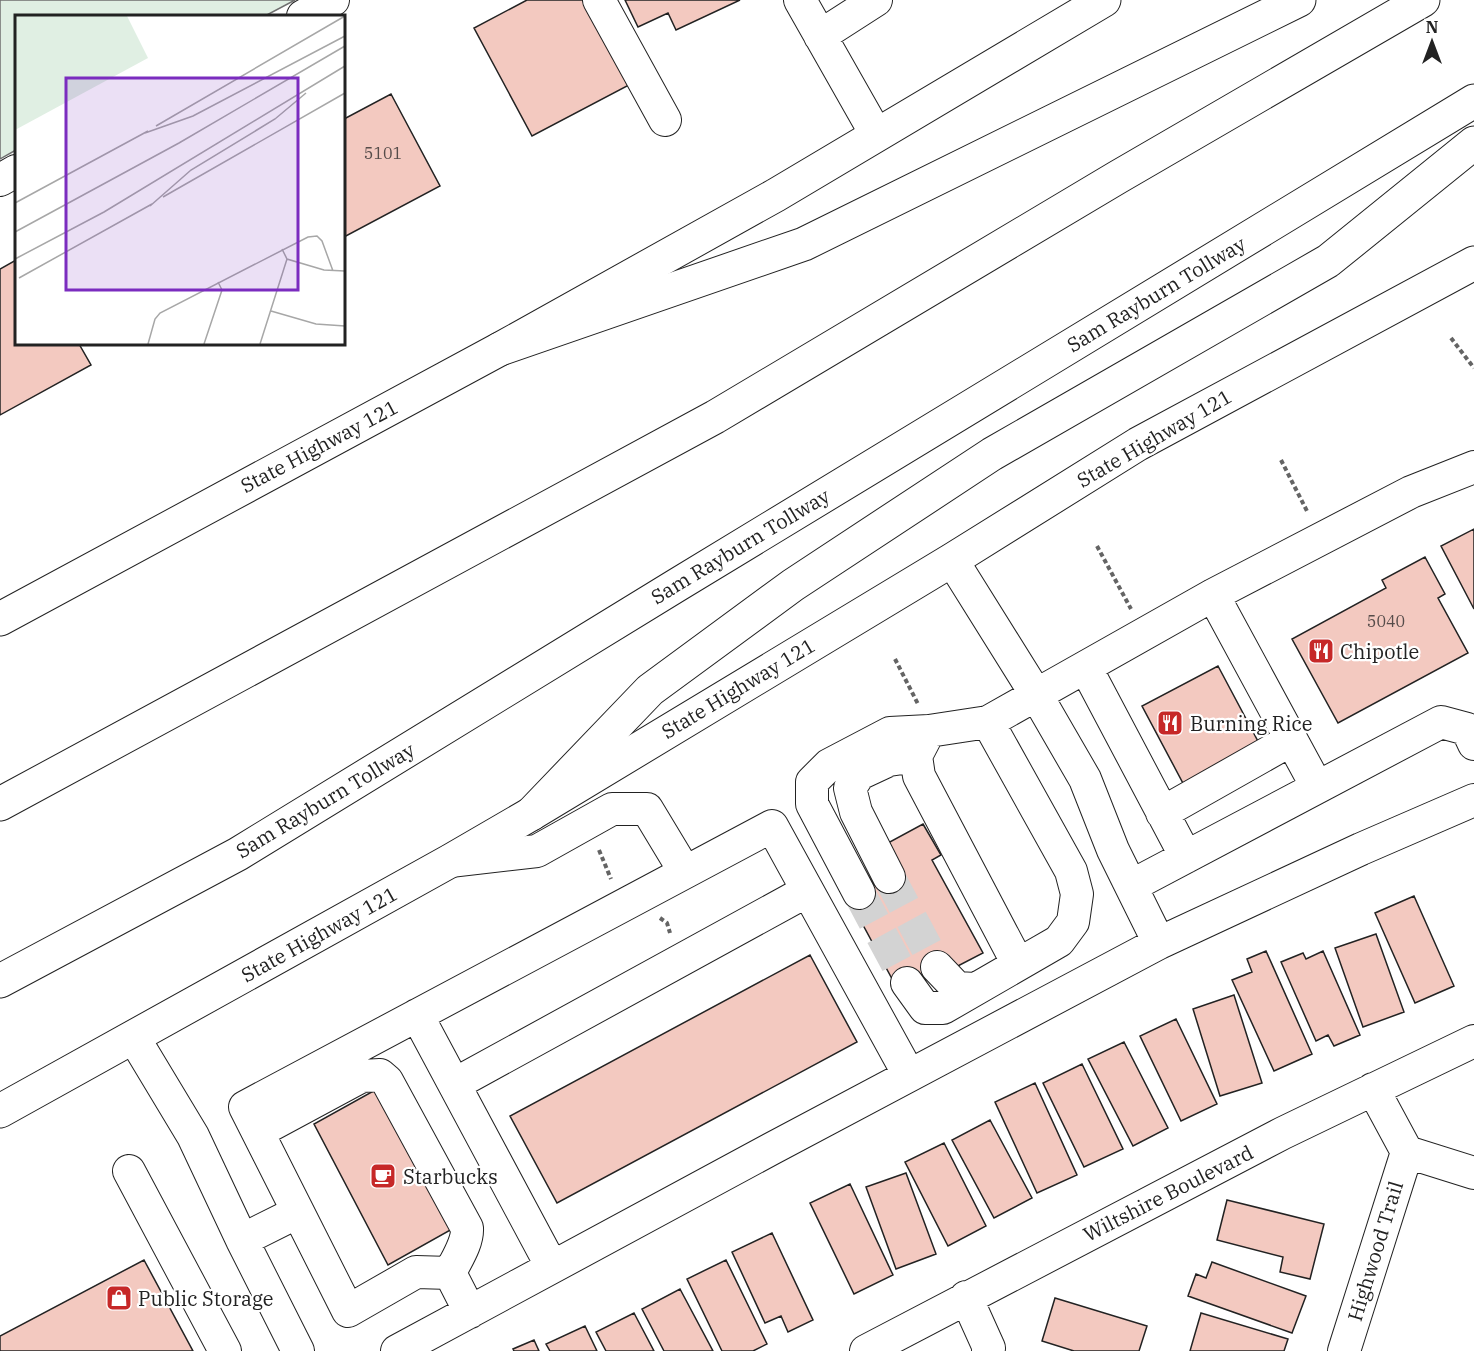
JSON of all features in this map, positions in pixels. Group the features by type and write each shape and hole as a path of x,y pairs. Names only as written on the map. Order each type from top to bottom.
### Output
{"main road":[{"name":"State Highway 121","path":"0,619 500,349 776,195 1104,0"},
{"path":"500,349 804,244 1299,0"},
{"path":"0,804 715,417 1118,177 1423,0"},
{"name":"Sam Rayburn Tollway","path":"0,981 238,854 676,585 1474,101"},
{"path":"531,814 650,690 793,585 992,454 1328,261 1474,142"},
{"name":"State Highway 121","path":"0,1111 531,814 952,560 1138,444 1472,268"}],"street":[{"path":"305,15 333,0"},
{"path":"599,0 665,120"},
{"path":"800,0 876,134"},
{"path":"820,36 876,0"},
{"path":"0,180 15,172"},
{"path":"859,893 813,804 812,782 829,765 890,733 922,732 988,722 1212,595 1411,492 1474,467"},
{"path":"952,560 1037,696 1085,779 1113,850 1159,943"},
{"path":"1212,595 1317,787"},
{"path":"1086,668 1186,857"},
{"path":"907,983 925,1008 943,1008 1059,941 1073,921 1077,894 1071,871 988,722"},
{"path":"1131,886 1441,722 1467,729 1474,744"},
{"path":"889,877 856,812 850,788 859,774 889,760 922,732"},
{"path":"922,732 920,776 1018,964"},
{"path":"1162,813 1291,741"},
{"path":"397,1351 1159,943 1361,849 1474,800"},
{"path":"450,861 537,851 612,809 647,809 685,872"},
{"path":"450,1273 416,1272 348,1311 245,1107 772,826 909,1075"},
{"path":"1071,871 1113,850"},
{"path":"455,1084 807,891"},
{"path":"937,967 957,988 975,989"},
{"path":"417,1015 552,1267"},
{"path":"134,1038 194,1137 242,1240 298,1351"},
{"name":"Wiltshire Boulevard","path":"866,1351 1283,1133 1474,1041"},
{"path":"258,1132 362,1076 380,1075 387,1081 467,1228 464,1244 450,1273"},
{"path":"1373,1089 1407,1152 1474,1173"},
{"name":"Highwood Trail","path":"1344,1351 1407,1152"},
{"path":"129,1171 225,1351"},
{"path":"242,1240 298,1212"},
{"path":"450,1273 470,1312"},
{"path":"966,1298 989,1348 988,1351"}],"path":[{"path":"1451,338 1474,368"},
{"path":"1281,460 1322,538"},
{"path":"1097,546 1144,634"},
{"path":"895,659 922,732"},
{"path":"598,848 613,882"},
{"path":"655,915 669,927 670,940"}],"green space":[{"path":"0,0 295,0 267,15 15,15 15,151 0,159"}],"building":[{"path":"527,0 583,0 629,85 532,136 474,28"},
{"path":"625,0 740,0 676,30 668,13 638,27"},
{"path":"391,94 440,186 345,236 345,118"},
{"path":"15,261 15,345 80,345 91,365 0,415 0,269"},
{"path":"1474,529 1474,609 1441,546"},
{"path":"1425,557 1445,594 1438,598 1468,653 1338,723 1292,639 1386,588 1382,580"},
{"path":"1218,666 1261,747 1185,787 1142,706"},
{"path":"923,824 941,855 932,860 983,953 954,968 949,960 897,988 849,899 901,870 886,844"},
{"path":"1414,896 1454,986 1415,1003 1375,913"},
{"path":"1376,934 1404,1012 1363,1027 1335,948"},
{"path":"1266,951 1312,1054 1274,1071 1232,980 1252,972 1247,959"},
{"path":"1323,951 1360,1035 1334,1046 1328,1035 1316,1041 1281,962 1303,953 1306,959"},
{"path":"810,955 857,1042 557,1203 510,1116"},
{"path":"1234,995 1262,1083 1220,1096 1193,1009"},
{"path":"1176,1019 1217,1104 1181,1121 1140,1036"},
{"path":"1124,1042 1168,1128 1133,1146 1088,1059"},
{"path":"1082,1064 1123,1149 1084,1167 1043,1083"},
{"path":"1035,1083 1077,1175 1037,1193 995,1102"},
{"name":"Starbucks","path":"377,1089 454,1228 388,1265 314,1124"},
{"path":"990,1120 1032,1198 994,1218 952,1140"},
{"path":"944,1143 986,1226 948,1246 905,1162"},
{"path":"906,1173 936,1254 896,1269 866,1187"},
{"path":"850,1184 893,1275 854,1294 810,1203"},
{"path":"1227,1200 1324,1224 1310,1279 1280,1272 1283,1257 1217,1240"},
{"path":"772,1233 813,1320 788,1332 781,1316 765,1323 732,1252"},
{"name":"Public Storage","path":"144,1260 193,1351 0,1351 0,1336"},
{"path":"726,1260 767,1344 753,1351 722,1351 687,1279"},
{"path":"1212,1262 1306,1296 1292,1333 1188,1296 1196,1274 1206,1278"},
{"path":"680,1289 713,1351 664,1351 642,1309"},
{"path":"1055,1298 1147,1326 1139,1351 1074,1351 1042,1341"},
{"path":"634,1313 654,1351 606,1351 596,1332"},
{"path":"1201,1313 1288,1339 1284,1351 1190,1351"},
{"path":"585,1326 597,1351 550,1351 546,1344"},
{"path":"534,1340 539,1351 514,1351 513,1349"}],"tunnel":[{"path":"889,877 937,967"},
{"path":"859,893 907,983"}],"place":[{"name":"Chipotle","path":"1321,651"},
{"name":"Burning Rice","path":"1170,723"},
{"name":"Starbucks","path":"383,1176"},
{"name":"Public Storage","path":"119,1298"}]}
